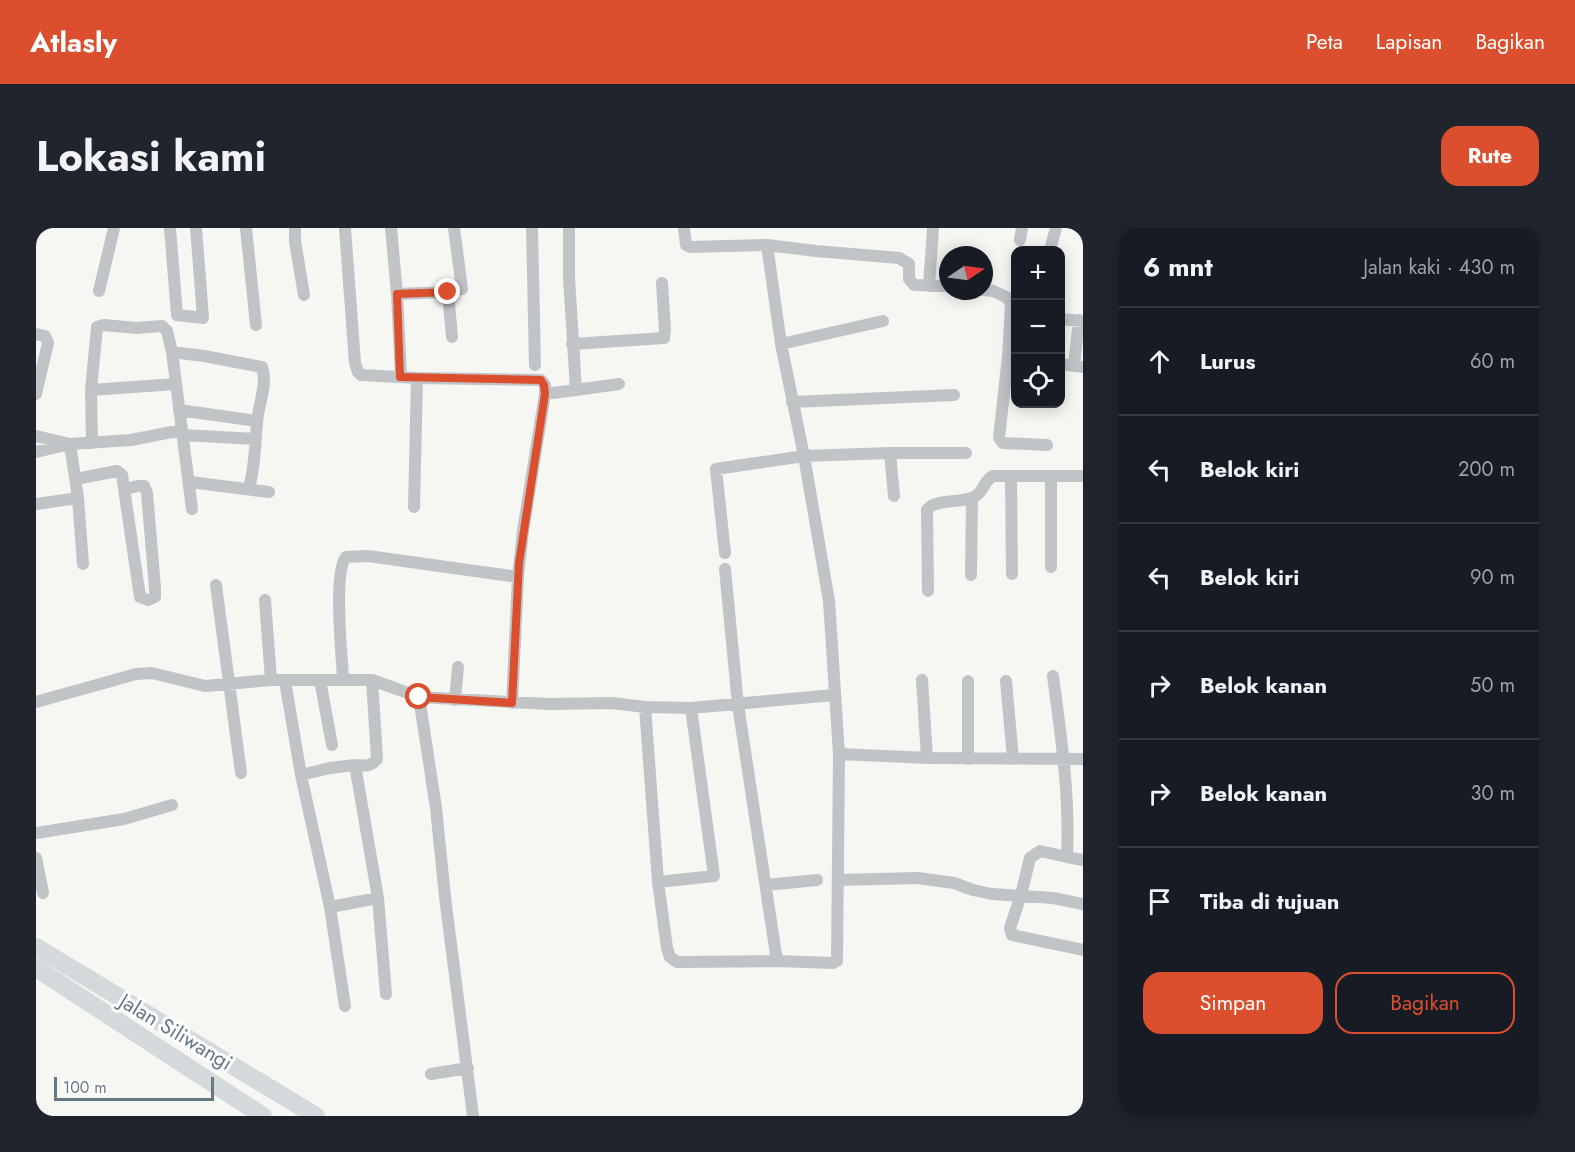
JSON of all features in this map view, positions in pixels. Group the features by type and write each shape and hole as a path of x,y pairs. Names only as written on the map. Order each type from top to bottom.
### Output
{"main road":[{"name":"Jalan Siliwangi","path":"36,947 316,1116"},
{"name":"Jalan Siliwangi","path":"36,968 263,1116"}],"street":[{"path":"99,291 114,228"},
{"path":"170,228 177,315 203,318 196,228"},
{"path":"246,228 256,325"},
{"path":"295,228 304,295"},
{"path":"345,228 356,369 361,375 541,380 544,385 545,394 518,577 512,703"},
{"path":"391,228 397,294 400,377"},
{"path":"397,294 448,292 462,289 454,228"},
{"path":"532,228 535,365"},
{"path":"569,228 572,345 576,390"},
{"path":"684,228 686,245 690,247 766,245 899,258 909,264 911,283 939,286"},
{"path":"929,286 933,228"},
{"path":"1051,246 1056,228"},
{"path":"645,707 658,882 670,957 677,962 833,963 837,961 839,754 829,601 804,456 781,344 766,245"},
{"path":"572,345 664,338 666,333 662,282"},
{"path":"993,291 1008,298 1011,310"},
{"path":"448,292 452,337"},
{"path":"1065,320 1081,320 1078,366"},
{"path":"781,344 884,321"},
{"path":"92,443 91,390 97,327 100,325 136,328 162,327 167,331 172,352 192,509"},
{"path":"36,334 45,336 48,343 36,394"},
{"path":"172,352 262,367 264,379 249,488"},
{"path":"1011,363 999,438 1003,443 1047,445"},
{"path":"414,507 417,378"},
{"path":"91,390 176,384"},
{"path":"545,394 619,384"},
{"path":"792,402 954,395"},
{"path":"179,410 257,421"},
{"path":"36,453 70,444 131,441 182,433 256,439"},
{"path":"36,436 70,444"},
{"path":"70,444 76,479 83,564"},
{"path":"890,453 894,496"},
{"path":"724,553 716,469 804,456 966,453"},
{"path":"76,479 117,471 122,476 140,597 148,600 155,597 155,588 147,493 144,486 125,489"},
{"path":"928,591 927,510 935,504 972,498 993,476 1083,476"},
{"path":"1011,477 1012,574"},
{"path":"1051,477 1051,567"},
{"path":"190,482 269,492"},
{"path":"36,504 78,498"},
{"path":"971,575 972,498"},
{"path":"343,679 339,594 341,566 346,557 368,556 518,577"},
{"path":"725,569 738,705 777,961"},
{"path":"216,585 242,773"},
{"path":"265,600 271,680"},
{"path":"454,700 458,667"},
{"path":"36,702 136,675 152,674 205,686 271,680 372,680 419,697 512,703 612,703 645,707 691,708 834,695"},
{"path":"1053,676 1064,759 1067,857"},
{"path":"320,680 333,745"},
{"path":"301,775 330,768 367,766 377,759 372,680"},
{"path":"922,680 927,758"},
{"path":"285,681 301,775 330,906 345,1006"},
{"path":"968,681 968,759"},
{"path":"1006,681 1013,759"},
{"path":"419,697 436,808 473,1116"},
{"path":"658,882 714,876 691,708"},
{"path":"839,754 968,759 1083,759"},
{"path":"355,765 378,898 386,994"},
{"path":"36,833 124,819 172,805"},
{"path":"1083,860 1040,851 1030,858 1010,928 1012,935 1083,950"},
{"path":"36,858 43,893"},
{"path":"838,880 918,878 954,883 992,894 1053,898 1083,904"},
{"path":"766,885 817,880"},
{"path":"330,906 378,898"},
{"path":"431,1074 468,1068"}],"route":[{"path":"419,697 512,703 519,563 545,394 541,380 400,377 397,294 448,292"}]}
